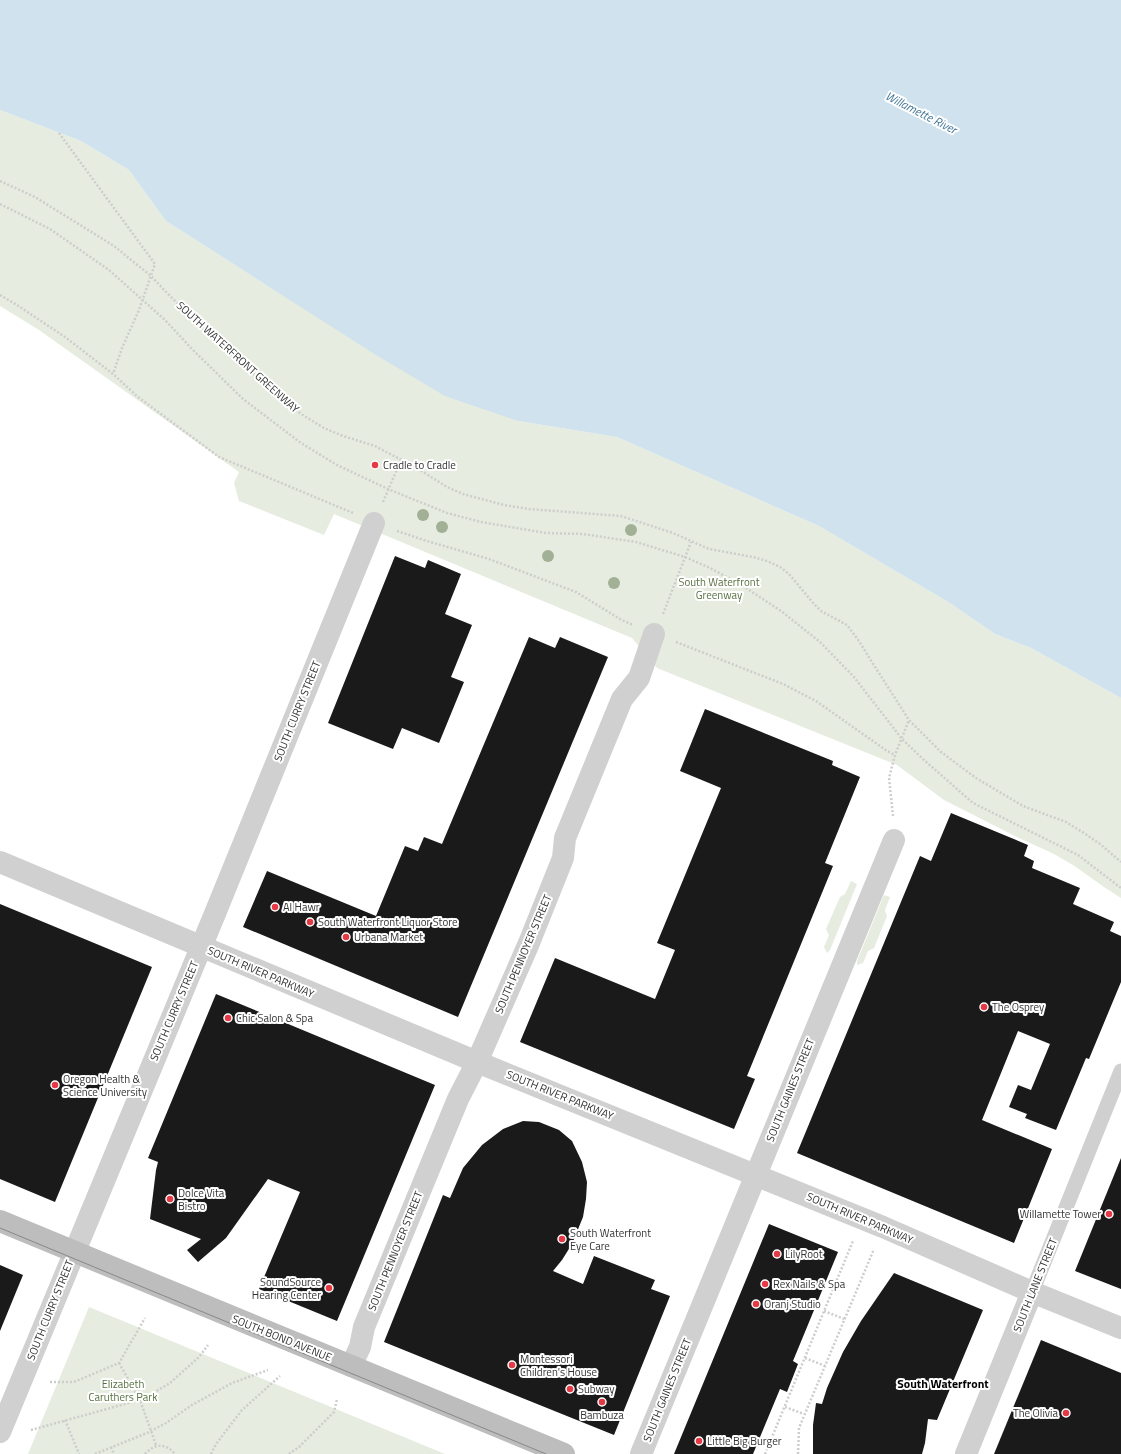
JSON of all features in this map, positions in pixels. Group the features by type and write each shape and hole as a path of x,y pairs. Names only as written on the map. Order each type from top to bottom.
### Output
{"street":[{"name":"SOUTH CURRY STREET","path":"0,1432 201,947 374,523"},
{"name":"SOUTH PENNOYER STREET","path":"351,1366 360,1347 364,1327 455,1106 477,1062 529,943 563,858 565,838 622,699 639,678 654,634"},
{"name":"SOUTH GAINES STREET","path":"641,1454 894,840"},
{"name":"SOUTH RIVER PARKWAY","path":"0,862 477,1062 862,1218 1032,1292 1121,1328"},
{"name":"SOUTH BOND AVENUE","path":"0,1222 564,1454"},
{"name":"SOUTH LANE STREET","path":"966,1454 1032,1292"}],"lane":[{"name":"SOUTH LANE STREET","path":"1032,1292 1121,1071"}],"path":[{"path":"59,133 155,264 112,374"},
{"name":"SOUTH WATERFRONT GREENWAY","path":"0,181 35,197 96,233 114,246 151,276 166,293 210,335 265,384 301,414 324,428 343,436 375,446 415,466 447,487 482,500 529,510 621,516 673,533 709,549 753,557 780,567 789,574 821,611 848,625 910,720 941,752 976,778 1023,806 1048,814 1072,826 1100,844 1121,862"},
{"name":"SOUTH WATERFRONT GREENWAY","path":"0,204 50,229 109,270 165,320 192,350 243,400 301,443 337,465 388,489 447,513 481,522 546,533 583,534 636,542 685,557 727,577 762,598 820,642 854,677 902,739 973,803 1078,855 1121,888"},
{"path":"0,295 65,337 112,374 138,397 219,457 337,505 374,523 427,541 489,559 576,592 620,619 654,634 783,684 816,701 887,751 895,755"},
{"path":"388,489 402,460"},
{"path":"654,634 691,542"},
{"path":"894,840 889,778 895,755 910,720"},
{"path":"765,1454 862,1218"},
{"path":"798,1454 798,1428 883,1227"},
{"path":"824,1311 844,1319"},
{"path":"50,1382 74,1382 119,1363 145,1318"},
{"path":"31,1430 140,1400 170,1383 199,1357 208,1345"},
{"path":"804,1358 825,1366"},
{"path":"119,1363 140,1400 156,1445"},
{"path":"95,1454 151,1431 212,1393 232,1383 268,1370"},
{"path":"211,1454 216,1444 242,1410 280,1376"},
{"path":"289,1454 299,1447 334,1412 337,1399"},
{"path":"785,1407 804,1414"},
{"path":"65,1420 79,1454"},
{"path":"145,1454 156,1445 164,1445 170,1448 175,1454"},
{"path":"111,1447 114,1454"}],"green space":[{"name":"South Waterfront Greenway","path":"0,110 81,141 129,170 166,221 263,283 518,421 617,437 819,526 950,603 995,634 1031,648 1121,698 1121,898 1073,865 1052,853 944,800 897,765 657,668 632,638 334,514 324,535 239,501 234,483 239,472 39,330 0,306"},
{"path":"851,881 857,884 830,950 827,953 824,947 829,935 826,929 840,897 845,894"},
{"path":"884,895 890,897 885,910 887,916 874,948 868,951 863,963 857,965 857,961"},
{"name":"Elizabeth Caruthers Park","path":"89,1307 445,1454 28,1454"}],"water":[{"name":"Willamette River","path":"0,0 1121,0 1121,698 1031,648 995,634 950,603 819,526 617,437 518,421 445,396 376,355 166,221 129,170 81,141 0,110"}],"building":[{"path":"395,556 425,568 428,560 461,574 445,614 472,625 451,677 464,682 439,743 402,728 393,749 328,723"},
{"path":"529,637 555,648 560,637 608,657 458,1017 243,927 267,871 376,916 405,846 418,851 424,837 442,844"},
{"path":"705,709 833,761 832,765 860,777 825,863 833,866 747,1076 755,1079 734,1129 520,1042 555,958 655,999 675,950 657,943 721,788 680,771"},
{"name":"The Osprey","path":"951,813 1028,845 1024,856 1034,861 1032,868 1080,888 1073,904 1114,922 1110,931 1121,936 1121,982 1089,1059 1086,1058 1056,1130 1025,1118 1027,1114 1009,1107 1018,1085 1031,1090 1050,1044 1018,1031 982,1120 1052,1149 1014,1243 797,1153 920,856 931,861"},
{"name":"Oregon Health & Science University","path":"0,904 152,967 55,1202 0,1179"},
{"path":"216,994 435,1085 337,1321 259,1289 300,1192 268,1179 226,1238 198,1262 187,1250 201,1239 150,1219 158,1162 148,1158"},
{"path":"523,1121 539,1122 559,1130 572,1141 582,1162 587,1182 583,1217 572,1244 553,1271 583,1284 594,1256 655,1280 651,1289 670,1296 614,1435 384,1342 443,1195 450,1198 463,1168 482,1145 503,1129"},
{"name":"Willamette Tower","path":"1121,1158 1121,1289 1075,1271"},
{"path":"769,1224 838,1252 793,1361 798,1364 787,1392 780,1389 753,1454 674,1454"},
{"path":"0,1265 23,1275 0,1331"},
{"path":"894,1273 983,1310 937,1420 928,1419 922,1454 813,1454 813,1425 816,1403 822,1404 827,1388 843,1352 861,1321"},
{"name":"The Olivia","path":"1041,1340 1121,1373 1121,1454 994,1454"}],"tram line":[{"path":"0,1228 546,1454"}],"place":[{"name":"Cradle to Cradle","path":"375,465"},
{"name":"Al Hawr","path":"275,907"},
{"name":"South Waterfront Liquor Store","path":"310,922"},
{"name":"Urbana Market","path":"346,937"},
{"name":"The Osprey","path":"984,1007"},
{"name":"Chic Salon & Spa","path":"228,1018"},
{"name":"Oregon Health & Science University","path":"55,1085"},
{"name":"Dolce Vita Bistro","path":"170,1199"},
{"name":"Willamette Tower","path":"1109,1214"},
{"name":"South Waterfront Eye Care","path":"562,1239"},
{"name":"LilyRoot","path":"777,1254"},
{"name":"Rex Nails & Spa","path":"765,1284"},
{"name":"SoundSource Hearing Center","path":"329,1288"},
{"name":"Oranj Studio","path":"756,1304"},
{"name":"Montessori Children's House","path":"512,1365"},
{"name":"Subway","path":"570,1389"},
{"name":"Bambuza","path":"602,1402"},
{"name":"The Olivia","path":"1066,1413"},
{"name":"Little Big Burger","path":"699,1441"}],"district":[{"name":"South Waterfront","path":"943,1384"}]}
